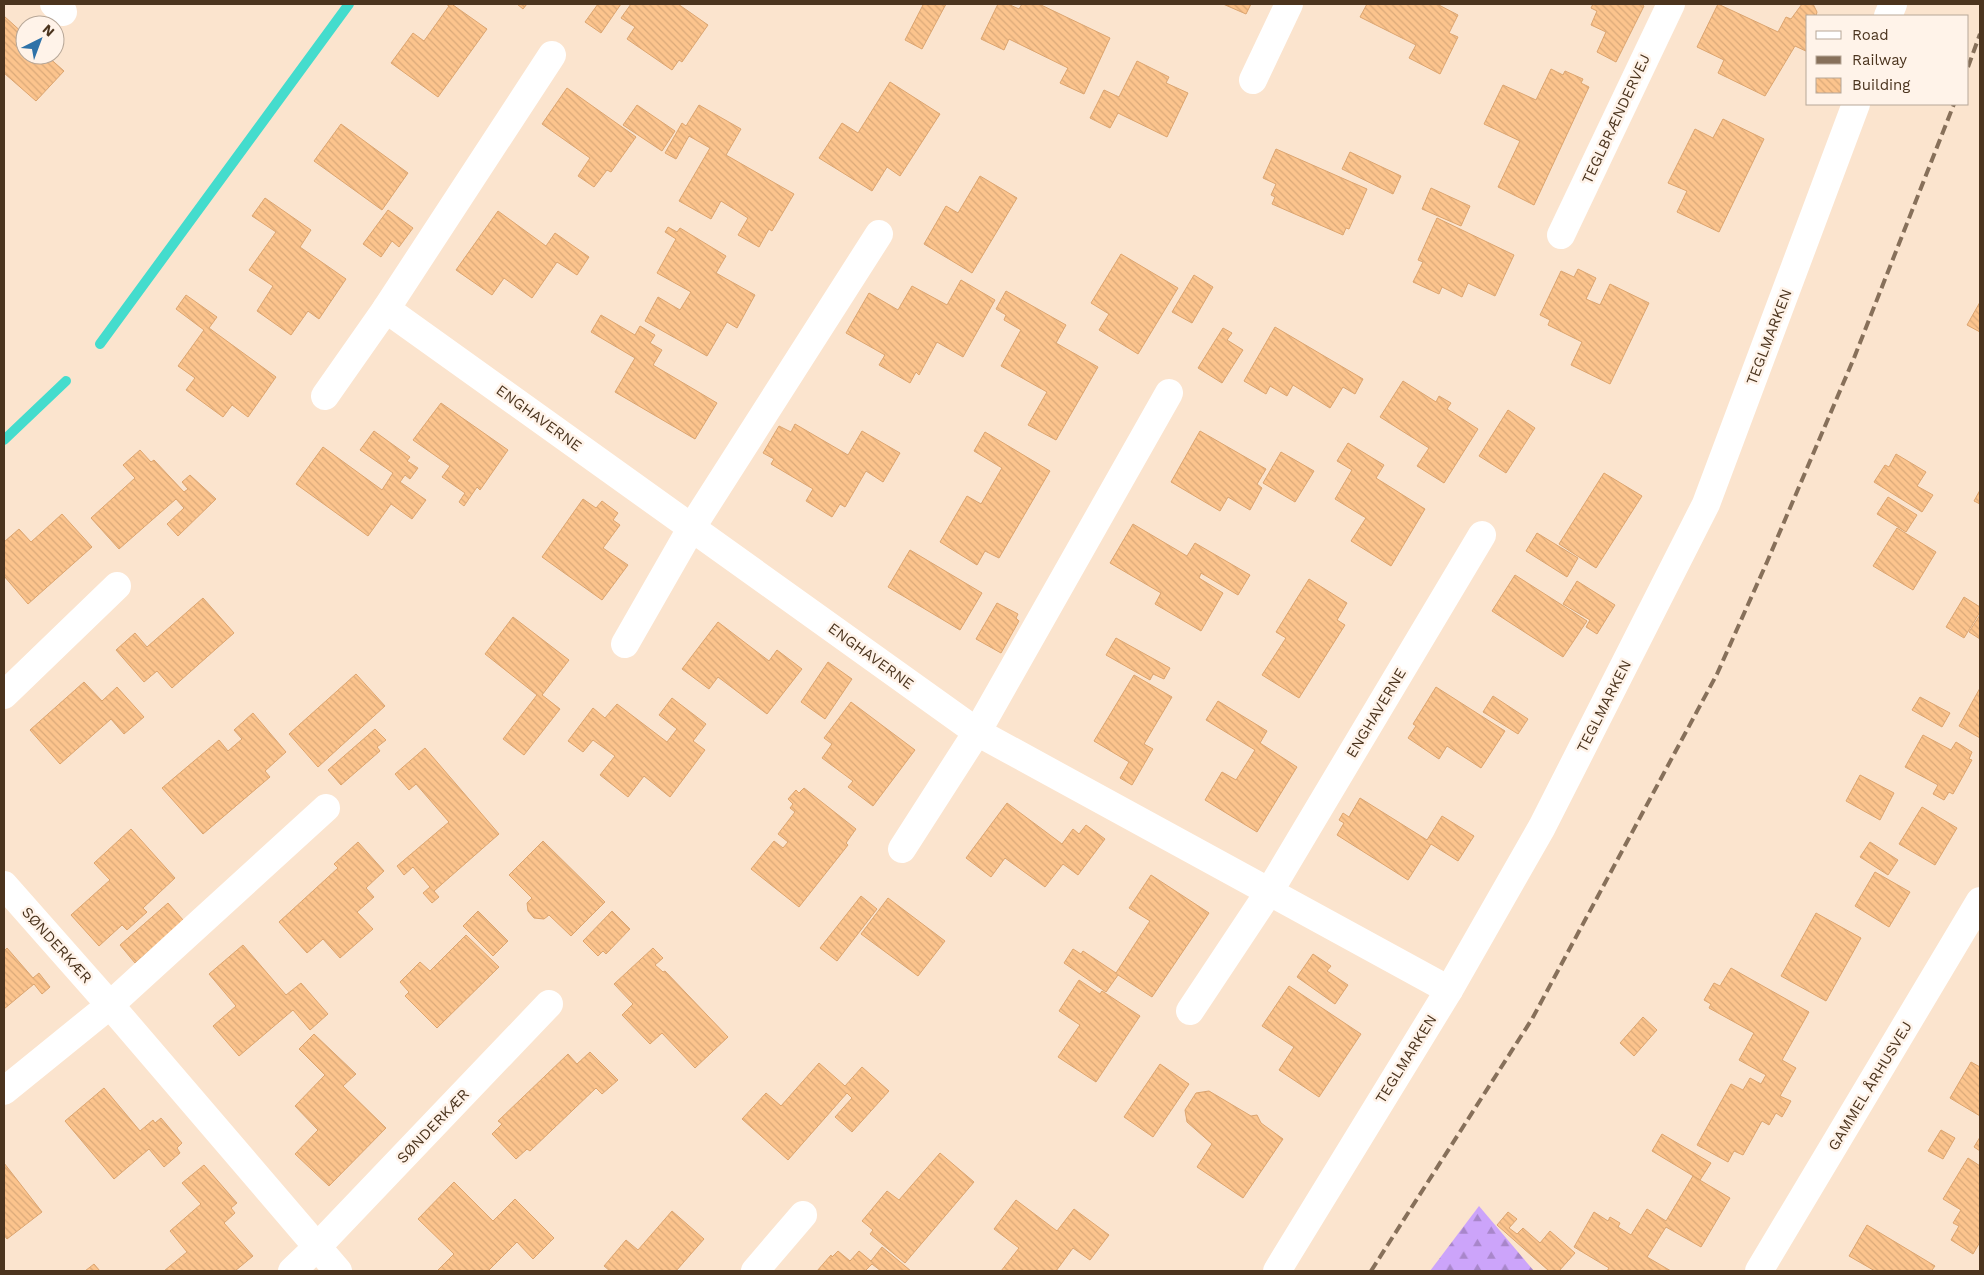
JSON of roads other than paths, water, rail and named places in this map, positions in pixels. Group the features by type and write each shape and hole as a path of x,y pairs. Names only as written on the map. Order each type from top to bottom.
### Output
{"street":[{"path":"1252,80 1289,4"},
{"name":"TEGLBRÆNDERVEJ","path":"1561,234 1671,4"},
{"path":"325,396 386,309 552,55"},
{"name":"TEGLMARKEN","path":"1276,1271 1449,990 1542,827 1706,504 1856,105"},
{"path":"625,644 692,527 879,234"},
{"name":"ENGHAVERNE","path":"386,309 977,732 1449,990"},
{"path":"902,849 977,732 1168,393"},
{"name":"ENGHAVERNE","path":"1190,1011 1269,892 1482,535"},
{"path":"4,695 117,586"},
{"path":"4,1091 110,1005 326,808"},
{"name":"SØNDERKÆR","path":"4,885 110,1005 338,1271"},
{"name":"GAMMEL ÅRHUSVEJ","path":"1759,1271 1980,901"},
{"name":"SØNDERKÆR","path":"292,1271 318,1247 549,1004"},
{"path":"755,1271 803,1215"}],"waterway":[{"path":"100,344 349,4"},
{"path":"4,440 66,381"}],"railway":[{"path":"1969,64 1980,34"},
{"path":"1371,1271 1532,1019 1717,674 1854,358 1954,105"}]}
